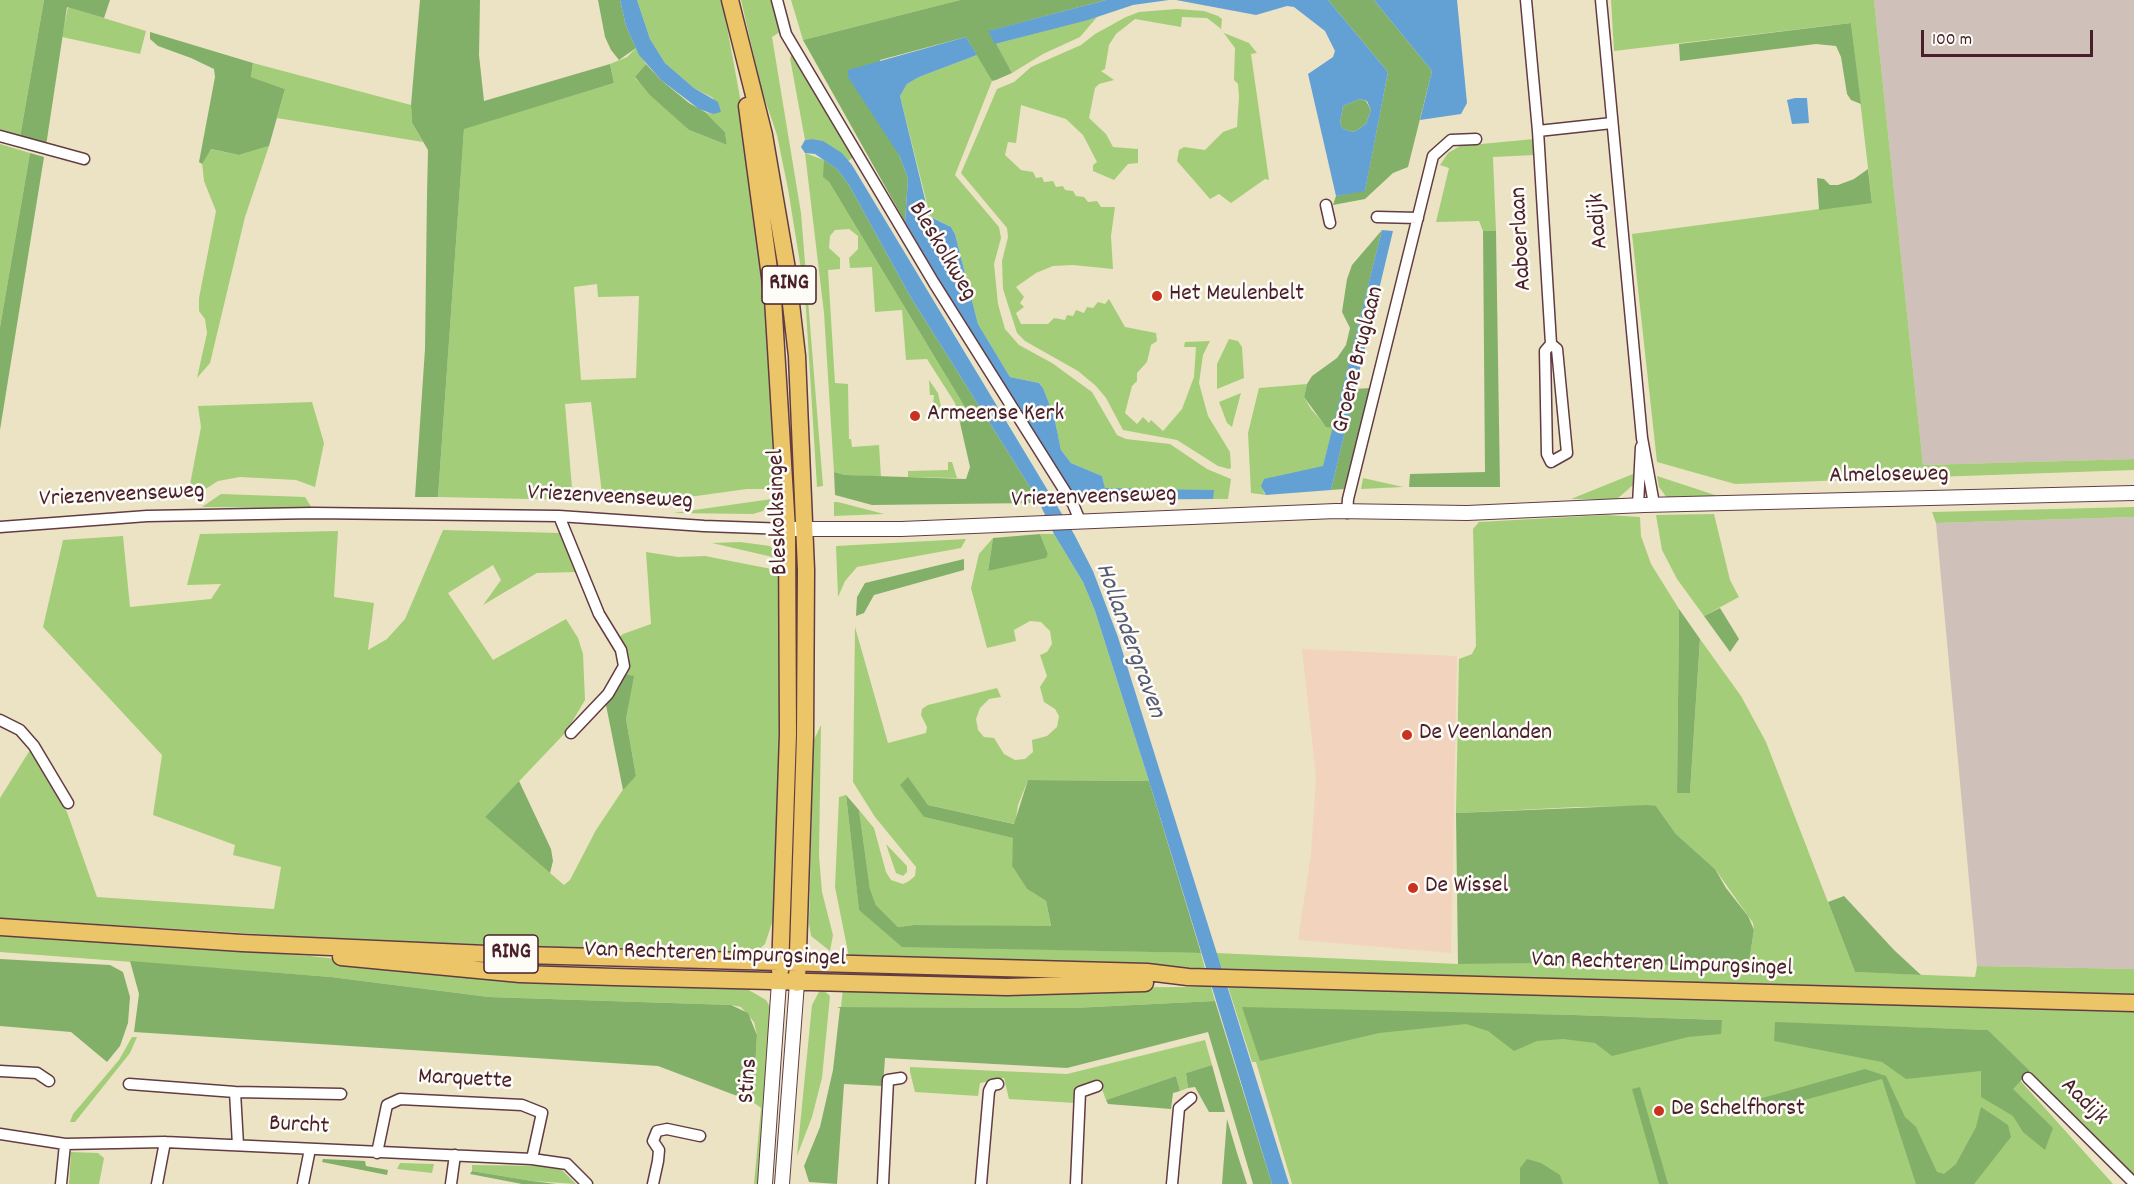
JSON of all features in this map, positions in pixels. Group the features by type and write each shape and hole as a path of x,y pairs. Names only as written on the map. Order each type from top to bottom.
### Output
{"main road":[{"name":"Bleskolksingel","path":"730,0 764,135 787,269 797,356 806,530 805,736 797,982"},
{"name":"Bleskolksingel","path":"740,45 774,299 787,529 788,734 779,982"},
{"name":"Van Rechteren Limpurgsingel","path":"0,927 242,943 1158,973 1196,977 2134,1003"},
{"name":"Van Rechteren Limpurgsingel","path":"242,943 315,954 520,974 1018,987 1171,982 1196,977"}],"street":[{"name":"Bleskolkweg","path":"777,0 786,34 934,283 1073,504 1074,521"},
{"name":"Aaboerlaan","path":"1526,0 1538,131 1551,344 1545,351 1547,454 1551,462 1567,453 1557,349 1551,344"},
{"name":"Aadijk","path":"1601,0 1642,438 1645,505"},
{"path":"1538,131 1612,123"},
{"path":"0,136 84,159"},
{"name":"Groene Bruglaan","path":"1347,513 1348,499 1433,156 1451,140 1476,138"},
{"path":"1326,205 1330,223"},
{"path":"1377,217 1418,218"},
{"name":"Almeloseweg","path":"1645,505 2134,493"},
{"name":"Vriezenveenseweg","path":"0,527 159,516 317,513 559,516 806,530 901,529 1045,522 1217,518 1252,514 1336,511 1347,513 1467,513 1645,505"},
{"path":"559,516 599,614 621,650 624,666 608,694 571,733"},
{"path":"0,720 20,730 34,746 68,803"},
{"name":"Stins","path":"765,1184 779,982"},
{"name":"Stins","path":"782,1184 797,982"},
{"path":"0,1071 37,1072 50,1081"},
{"path":"883,1184 888,1080 901,1077"},
{"name":"Aadijk","path":"2028,1078 2134,1183"},
{"path":"129,1083 235,1092 341,1094"},
{"path":"981,1184 989,1091 992,1085 998,1084"},
{"path":"1076,1184 1080,1092 1097,1086"},
{"path":"235,1092 238,1145"},
{"path":"1172,1184 1179,1108 1191,1098"},
{"name":"Marquette","path":"377,1153 387,1105 400,1099 522,1105 542,1113 532,1159"},
{"path":"653,1184 658,1161 658,1150 653,1141 657,1131 667,1129 700,1136"},
{"name":"Burcht","path":"0,1134 65,1144 165,1142 532,1159 567,1164 587,1184"},
{"path":"156,1184 165,1142"},
{"path":"61,1184 65,1144"},
{"path":"303,1184 310,1149"},
{"path":"451,1184 454,1155"}],"shaded area":[{"path":"1874,0 2134,0 2134,459 1923,465"},
{"path":"2134,517 2134,969 1977,966 1936,523"},
{"path":"1302,649 1457,656 1451,953 1298,940 1311,853 1316,778"}],"green space":[{"path":"0,0 44,0 20,137 0,131"},
{"path":"44,0 110,0 104,18 67,7 46,146 20,137"},
{"path":"420,0 480,0 479,55 484,101 610,64 614,83 464,129 438,497 415,497 425,349 428,150 412,123 411,105"},
{"path":"598,0 620,0 626,26 636,48 619,60 605,37"},
{"path":"637,0 722,0 747,135 770,299 774,489 747,489 638,504 603,502 591,402 565,404 573,500 438,497 464,128 614,83 610,64 627,57 636,48 646,64 635,78 689,130 727,145 725,132 705,112 713,114 713,98 694,88 665,63 650,39","holes":["597,284 598,297 639,296 636,378 581,380 574,287"]},
{"path":"741,0 772,0 780,32 772,37 801,213 823,486 817,487 805,294 777,135 762,91"},
{"path":"791,0 960,0 803,40"},
{"path":"960,0 1106,0 989,31 1012,73 996,80 992,81 966,37 880,60 899,155 908,178 905,222 803,40"},
{"path":"1328,0 1374,0 1432,71 1408,167 1393,173 1365,199 1333,205 1336,196 1365,190 1388,72"},
{"path":"1611,0 1874,0 1923,465 2134,459 2134,470 1735,484 1657,462 1632,234 1872,202 1851,23 1614,51"},
{"path":"68,7 146,31 140,54 62,37"},
{"path":"1177,9 1204,11 1218,16 1222,19 1221,29 1224,33 1249,43 1257,53 1251,54 1269,180 1265,179 1231,203 1219,194 1210,199 1177,161 1179,150 1184,147 1205,150 1223,132 1237,127 1239,97 1238,84 1234,80 1235,48 1220,28 1207,18 1182,17 1181,27 1135,19 1116,34 1109,45 1105,69 1101,71 1114,80 1099,84 1095,88 1089,118 1106,134 1113,147 1138,149 1138,163 1128,164 1114,180 1093,171 1093,165 1097,162 1083,135 1066,119 1021,105 1016,143 1008,142 1005,155 1021,170 1033,172 1036,178 1042,177 1044,182 1053,181 1056,187 1063,186 1065,190 1073,191 1076,196 1084,197 1088,202 1097,201 1101,207 1115,207 1111,236 1113,269 1073,265 1053,266 1036,273 1016,287 1024,297 1020,303 1024,307 1016,313 1021,324 1048,324 1054,318 1065,320 1067,315 1073,316 1076,310 1084,313 1087,307 1093,308 1098,302 1105,304 1109,299 1125,327 1156,333 1157,341 1151,345 1147,362 1137,373 1137,381 1132,386 1125,413 1137,424 1143,417 1149,423 1151,420 1163,431 1182,409 1194,377 1196,347 1184,347 1185,342 1210,341 1203,355 1199,383 1208,416 1230,452 1231,468 1229,469 1218,466 1177,440 1123,430 1106,398 1096,386 1078,371 1025,341 1017,333 1003,289 1002,261 1008,237 1007,228 961,173 997,89 1014,82 1031,67 1081,45 1095,34 1126,17 1139,12"},
{"path":"1097,17 1080,37 1043,54 1012,73 995,44"},
{"path":"1851,23 1861,104 1851,100 1847,94 1841,57 1836,46 1816,44 1680,61 1679,44"},
{"path":"150,32 253,63 251,77 285,89 269,146 239,155 211,149 202,164 199,162 215,77 214,69 158,46 150,39"},
{"path":"793,53 854,157 848,161 842,153 811,139 805,140 790,58"},
{"path":"977,55 992,81 955,175 999,227 1001,238 994,264 998,304 1005,329 1019,345 1052,363 1092,392 1117,435 1126,439 1170,444 1207,469 1231,479 1228,499 1213,499 1213,490 1105,489 1102,476 1071,463 1061,450 1054,416 1043,388 1039,383 1010,377 978,324 955,234 951,227 930,216 900,96 907,84 919,77"},
{"path":"253,63 411,105 412,123 423,142 277,118 285,89 251,77"},
{"path":"646,64 661,80 689,103 705,112 725,132 727,145 689,130 650,95 635,77"},
{"path":"1360,99 1366,101 1371,110 1366,124 1354,132 1343,129 1340,123 1343,106"},
{"path":"1534,139 1535,155 1493,157 1496,231 1483,231 1479,221 1436,222 1449,168 1440,165 1448,153 1460,146"},
{"path":"0,144 30,153 0,327"},
{"path":"269,146 245,217 210,363 197,378 207,333 205,319 199,311 199,298 216,211 204,181 202,162 210,149 239,155"},
{"path":"30,153 44,157 0,430 0,327"},
{"path":"805,153 824,160 824,177 969,414 960,423 955,403 927,359 906,360 902,310 875,312 872,267 850,268 849,258 858,249 858,236 849,229 835,230 830,236 829,248 840,258 840,269 828,270 835,383 848,384 849,439 851,439 852,447 879,445 881,477 845,475 834,472 824,313"},
{"path":"824,160 837,169 849,185 910,296 1038,500 1034,503 872,505 835,495 834,472 845,475 966,479 970,467 960,423 969,414 829,182 823,177"},
{"path":"1868,169 1872,203 1819,210 1817,178 1824,179 1830,185 1838,185 1854,179"},
{"path":"1382,230 1333,428 1326,427 1304,397 1307,384 1312,376 1337,358 1346,345 1350,328 1342,312 1347,279 1352,265"},
{"path":"1483,231 1496,231 1500,487 1409,487 1410,474 1485,472"},
{"path":"1229,339 1238,341 1242,347 1244,378 1217,389 1217,364"},
{"path":"929,380 938,393 943,416 932,416 934,395 930,395"},
{"path":"1307,384 1304,397 1311,409 1326,426 1333,428 1323,467 1263,491 1266,495 1251,493 1248,433 1259,388"},
{"path":"1370,388 1344,489 1331,490 1355,389"},
{"path":"1241,393 1232,427 1227,423 1219,402"},
{"path":"312,402 324,443 315,487 296,480 240,477 218,481 204,490 188,495 201,427 198,406"},
{"path":"948,462 952,462 957,478 908,477 908,471 948,470"},
{"path":"1633,474 1633,485 1617,499 1571,499"},
{"path":"1657,476 1718,496 1667,498 1659,487"},
{"path":"1363,478 1403,487 1361,489"},
{"path":"221,494 305,497 312,508 202,507"},
{"path":"772,499 763,511 753,514 673,513"},
{"path":"834,502 838,502 884,514 834,516"},
{"path":"2134,507 2134,517 1936,523 1932,512"},
{"path":"1714,514 1730,580 1739,597 1704,616 1677,579 1662,550 1656,515"},
{"path":"1606,515 1640,517 1641,536 1651,564 1679,609 1677,793 1690,793 1700,639 1741,696 1766,742 1855,972 1975,977 1977,966 2134,969 2134,994 1993,993 1222,969 1216,953 1458,964 1608,963 1748,968 1753,923 1715,869 1676,834 1656,806 1456,813 1459,659 1472,654 1476,646 1473,529 1479,522"},
{"path":"443,530 561,533 576,572 537,573 483,605 501,580 493,565 448,593 493,660 566,619 578,638 583,654 585,700 566,732 485,817 564,885 570,880 596,830 624,788 636,776 626,719 633,676 622,673 624,669 613,643 623,634 651,624 646,552 678,557 705,556 787,572 773,920 765,944 756,952 743,954 338,939 0,918 0,798 30,750 67,812 97,897 274,909 281,867 233,855 235,845 153,815 162,755 43,627 63,540 123,536 130,607 211,599 221,584 187,585 200,534 338,531 334,597 374,603 368,650 387,639 405,619"},
{"path":"1040,534 1054,534 1083,582 1095,611 1149,781 1028,780 1018,805 1015,824 928,805 908,778 924,817 1014,838 1012,866 1027,889 1046,901 1051,927 914,925 898,927 876,905 870,889 859,810 874,828 886,872 891,880 903,884 909,881 915,876 916,867 875,817 853,782 855,627 888,743 926,733 927,727 921,715 922,709 928,705 997,688 1001,697 989,699 980,708 976,719 978,730 984,737 994,738 1004,754 1015,760 1025,759 1033,752 1032,740 1047,736 1057,727 1059,716 1055,709 1044,702 1040,687 1047,676 1040,655 1047,652 1052,644 1050,631 1041,622 1030,621 1014,630 1016,641 987,648 971,588 979,554 993,538 988,571 1046,556 1048,554"},
{"path":"1040,534 1048,554 1046,558 988,571 993,538"},
{"path":"966,539 961,548 857,567 845,581 838,597 836,546"},
{"path":"740,542 770,546 781,559 712,543"},
{"path":"964,559 964,570 874,595 864,613 856,616 857,597 865,583"},
{"path":"1720,608 1739,639 1730,652 1704,616"},
{"path":"1679,609 1700,639 1690,793 1677,793"},
{"path":"622,673 634,676 626,719 636,776 623,790 605,700"},
{"path":"821,725 819,856 822,892 833,935 830,951 811,936 809,924 814,740"},
{"path":"908,777 928,805 1014,824 1028,780 1149,781 1201,953 902,947 859,910 846,795 859,810 870,889 876,905 898,927 914,925 1051,926 1046,901 1027,889 1012,866 1013,838 924,817 900,785"},
{"path":"519,781 551,849 553,861 550,873 485,817"},
{"path":"846,795 859,909 902,946 1201,953 1205,969 1157,971 1090,962 849,957 835,887 839,797"},
{"path":"1656,806 1676,834 1715,869 1726,888 1748,916 1754,930 1748,968 1608,963 1458,964 1456,813"},
{"path":"886,844 907,866 907,872 903,876 896,873"},
{"path":"1844,896 1894,950 1921,975 1855,972 1828,902"},
{"path":"0,936 311,956 388,965 444,975 536,983 747,989 766,1000 772,1010 760,1184 754,1184 761,1108 753,1102 757,1035 754,1022 741,1007 489,997 331,977 0,952"},
{"path":"0,959 110,965 123,972 130,997 128,1023 120,1046 107,1062 71,1032 0,1026"},
{"path":"130,961 331,977 489,997 731,1005 748,1013 757,1035 753,1102 658,1066 134,1032 139,994"},
{"path":"1211,987 1215,1001 1073,1008 841,1007 843,988"},
{"name":"De Schelfhorst","path":"1228,987 2134,1010 2134,1174 1988,1030 1898,1027 1982,1038 2113,1184 1292,1184 1256,1062 1252,1062","holes":["1520,1014 1722,1020 1721,1025"]},
{"path":"821,988 830,996 822,1078 812,1117 797,1156 812,1005"},
{"path":"1215,1001 1272,1184 1253,1184 1208,1032 1067,1068 885,1058 883,1086 844,1084 837,1184 809,1182 804,1166 820,1127 833,1070 840,1008 837,1007 1073,1008"},
{"path":"1242,1007 1722,1020 1721,1034 1688,1037 1612,1056 1595,1043 1563,1039 1537,1041 1514,1051 1488,1031 1466,1024 1379,1033 1260,1061"},
{"path":"1775,1022 1988,1030 2030,1071 2013,1089 2053,1128 2045,1150 2023,1132 2013,1116 1981,1097 1981,1071 1906,1079 1882,1062 1774,1041"},
{"path":"132,1037 137,1037 130,1053 75,1122 70,1122 73,1114 119,1060"},
{"path":"1205,1040 1212,1065 1186,1073 1188,1088 1180,1091 1176,1076 1106,1100 1099,1081 1075,1103 1009,1099 1004,1078 980,1083 978,1096 915,1092 910,1072 910,1067 1067,1074"},
{"path":"1212,1065 1225,1112 1209,1112 1195,1087 1188,1088 1186,1073"},
{"path":"1865,1069 1886,1076 1905,1117 1916,1127 1937,1172 1944,1174 1956,1164 1976,1127 1981,1107 2008,1125 2011,1137 1974,1184 1916,1184 1882,1079 1760,1112 1759,1099"},
{"path":"1176,1076 1180,1091 1173,1093 1171,1109 1108,1104 1106,1100"},
{"path":"1640,1087 1668,1184 1659,1184 1632,1089"},
{"path":"1227,1119 1237,1153 1247,1184 1222,1184"},
{"path":"71,1152 98,1153 104,1158 99,1184 69,1184"},
{"path":"323,1159 365,1161 366,1166 388,1170 387,1175 322,1162"},
{"path":"1527,1159 1541,1163 1560,1175 1563,1184 1520,1184 1520,1168"},
{"path":"400,1163 434,1164 432,1173 397,1169"},
{"path":"472,1165 546,1166 562,1170 576,1184 532,1181 472,1171"},
{"path":"472,1171 556,1184 522,1184 470,1174"}],"water":[{"path":"620,0 637,0 650,39 665,63 694,88 718,102 721,112 713,114 699,109 661,80 639,55 626,26"},
{"path":"1106,0 1169,0 1133,5 1088,20 995,44 988,31"},
{"path":"1176,0 1328,0 1388,72 1365,191 1336,196 1308,74 1333,57 1335,51 1325,31 1294,7 1287,6 1256,15","holes":["1360,99 1367,101 1371,110 1366,124 1354,132 1343,129 1340,123 1343,106"]},
{"path":"1374,0 1457,0 1467,103 1461,114 1420,120 1432,71"},
{"path":"966,37 977,55 919,77 907,84 900,96 929,216 951,227 955,234 978,324 1010,377 1039,383 1043,388 1054,416 1061,450 1071,463 1102,476 1105,488 1214,490 1213,499 1094,500 1071,492 992,369 905,222 908,178 899,155 848,77 848,70"},
{"path":"1807,98 1809,123 1792,124 1787,100"},
{"path":"805,140 823,141 842,153 852,165 1074,534 1093,571 1118,637 1289,1184 1272,1184 1149,781 1095,611 1083,582 1054,534 1038,500 910,296 849,185 837,169 815,154 805,153 801,147"},
{"path":"1382,230 1393,231 1331,490 1266,495 1261,486 1264,479 1323,466"}],"place":[{"name":"Het Meulenbelt","path":"1157,296"},
{"name":"Armeense Kerk","path":"915,416"},
{"name":"De Veenlanden","path":"1407,735"},
{"name":"De Wissel","path":"1413,888"},
{"name":"De Schelfhorst","path":"1659,1111"}],"water label":[{"name":"Hollandergraven","path":"1128,641"}]}
